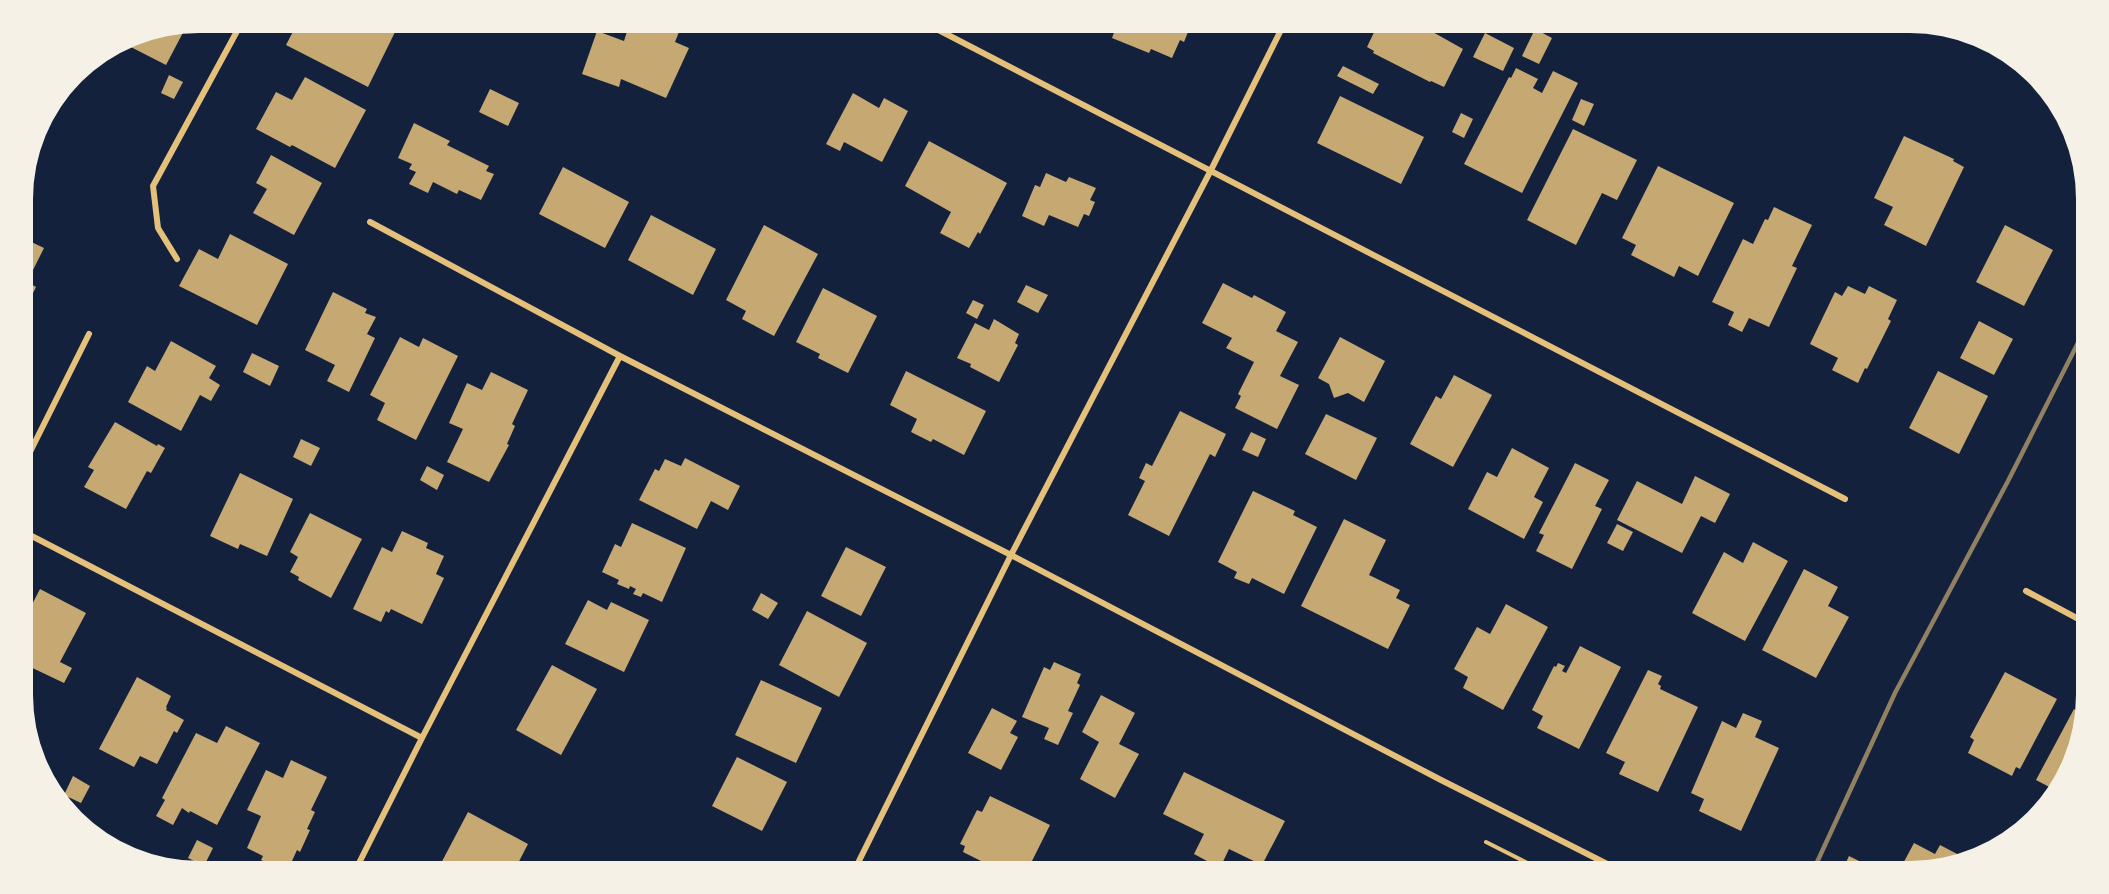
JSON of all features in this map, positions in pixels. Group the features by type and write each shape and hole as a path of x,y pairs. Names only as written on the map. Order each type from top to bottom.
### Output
{"street":[{"path":"177,259 158,228 153,186 236,33"},
{"path":"944,33 1845,499"},
{"path":"859,861 1011,555 1280,33"},
{"path":"370,222 620,356 1011,555 1430,775 1601,861"},
{"path":"33,446 89,334"},
{"path":"361,861 422,738 620,356"},
{"path":"33,537 422,738"},
{"path":"2026,591 2076,618"}],"path":[{"path":"1486,842 1523,861"}],"building":[{"path":"292,33 395,33 368,87 286,45"},
{"path":"596,33 624,41 627,33 679,33 675,42 689,48 666,98 621,79 619,87 582,74"},
{"path":"1114,33 1188,33 1184,42 1180,40 1172,58 1151,49 1149,53 1112,38"},
{"path":"1374,33 1435,33 1463,49 1444,87 1373,53 1374,51 1367,47"},
{"path":"1485,33 1514,48 1503,71 1473,57"},
{"path":"1533,33 1543,33 1552,38 1539,64 1522,56"},
{"path":"182,34 166,65 132,47"},
{"path":"1343,66 1379,84 1373,94 1337,76"},
{"path":"1516,68 1538,79 1533,88 1542,93 1553,71 1578,83 1522,193 1464,164 1509,77 1511,78"},
{"path":"169,75 183,82 174,99 161,93"},
{"path":"305,77 366,110 335,168 256,129 276,92 292,100"},
{"path":"490,89 519,103 508,126 479,112"},
{"path":"853,93 879,108 884,98 908,111 882,162 844,142 840,151 826,144"},
{"path":"1340,96 1424,137 1401,184 1317,143"},
{"path":"1581,99 1594,104 1584,126 1572,120"},
{"path":"1461,113 1473,119 1464,138 1452,132"},
{"path":"414,123 450,141 447,145 489,166 486,171 494,174 481,200 459,190 457,194 433,182 428,193 409,184 416,172 409,169 412,164 398,158"},
{"path":"1573,129 1637,160 1617,200 1602,193 1576,245 1527,220"},
{"path":"1904,136 1954,159 1953,161 1964,167 1926,246 1884,225 1893,207 1874,198"},
{"path":"929,141 1007,183 980,234 978,232 969,248 940,233 951,212 905,186"},
{"path":"271,155 322,183 294,235 253,213 267,189 256,183"},
{"path":"1658,166 1734,203 1698,276 1679,266 1674,277 1631,255 1636,245 1622,238"},
{"path":"563,167 629,202 605,248 539,214"},
{"path":"1046,173 1066,182 1069,177 1096,188 1090,200 1095,202 1089,216 1084,214 1078,227 1049,215 1044,226 1022,216 1035,185 1040,187"},
{"path":"1774,207 1812,225 1792,266 1797,268 1769,327 1749,318 1742,332 1728,325 1734,312 1712,302 1743,239 1753,244 1765,219 1768,220"},
{"path":"651,215 716,249 693,295 628,260"},
{"path":"764,225 818,254 774,336 742,319 746,311 726,300"},
{"path":"2005,225 2053,250 2024,306 1976,282"},
{"path":"230,234 288,264 257,325 179,286 199,249 218,259"},
{"path":"33,243 44,248 33,270"},
{"path":"1223,283 1252,298 1254,295 1286,312 1276,331 1298,342 1280,376 1299,385 1277,429 1235,408 1241,396 1238,394 1254,362 1226,348 1232,338 1202,323"},
{"path":"1026,285 1048,295 1038,313 1017,302"},
{"path":"1848,286 1865,294 1869,286 1897,300 1888,319 1891,321 1858,383 1832,370 1838,358 1810,344 1835,292 1842,296"},
{"path":"823,288 877,316 848,373 818,358 820,354 796,342"},
{"path":"333,292 367,309 365,313 376,317 367,334 375,338 349,392 327,381 335,365 305,350"},
{"path":"973,300 984,305 977,319 966,313"},
{"path":"994,319 1019,334 1015,343 1018,345 999,382 957,358 975,323 989,330"},
{"path":"1979,321 2013,339 1994,375 1960,358"},
{"path":"400,337 419,347 423,338 458,356 416,440 377,420 385,403 370,395"},
{"path":"1340,337 1385,361 1364,402 1348,393 1334,398 1329,384 1318,378"},
{"path":"171,341 216,366 209,378 220,385 211,401 200,395 181,431 128,402 147,366 155,371"},
{"path":"252,353 279,366 270,386 243,372"},
{"path":"906,371 986,411 964,455 933,439 931,442 911,432 917,419 890,405"},
{"path":"1938,371 1988,396 1959,454 1909,428"},
{"path":"491,372 528,390 512,424 515,426 507,444 509,445 489,482 447,462 463,429 449,423 467,383 482,390"},
{"path":"1454,375 1492,395 1453,467 1410,444 1436,396 1441,399"},
{"path":"1180,411 1226,434 1215,457 1210,454 1169,536 1128,515 1145,481 1139,478 1146,463 1152,466"},
{"path":"1326,414 1377,438 1356,480 1305,454"},
{"path":"115,422 157,446 158,444 165,448 151,473 147,471 126,509 84,487 94,470 88,467"},
{"path":"1251,432 1266,439 1258,457 1242,450"},
{"path":"301,439 320,448 311,466 293,457"},
{"path":"1512,448 1549,468 1534,497 1543,502 1524,539 1468,509 1487,472 1497,477"},
{"path":"685,458 740,486 728,510 711,501 697,529 639,500 655,469 659,471 665,459 681,466"},
{"path":"1575,463 1609,480 1595,506 1602,509 1572,569 1536,551 1544,535 1539,533"},
{"path":"427,466 444,475 437,490 420,480"},
{"path":"240,473 293,499 267,556 240,544 238,549 210,536"},
{"path":"1695,476 1730,494 1715,523 1701,516 1682,553 1617,520 1637,481 1682,504"},
{"path":"1253,491 1295,511 1293,515 1317,527 1284,594 1252,578 1249,584 1234,578 1237,572 1218,562"},
{"path":"310,513 362,539 331,598 298,580 299,577 290,572 298,557 290,552"},
{"path":"1344,519 1386,540 1369,575 1400,590 1396,598 1410,605 1388,649 1301,606"},
{"path":"632,523 686,548 662,602 643,593 641,597 633,594 636,589 617,584 619,580 602,572 615,544 621,547"},
{"path":"1617,524 1633,532 1623,551 1607,543"},
{"path":"402,531 428,543 426,548 444,556 436,574 444,578 422,624 391,609 389,613 386,611 381,622 353,609 382,547 392,552"},
{"path":"1753,542 1788,561 1745,641 1692,613 1724,552 1743,563"},
{"path":"846,547 886,567 861,616 821,596"},
{"path":"1804,569 1838,587 1828,606 1849,617 1816,678 1762,650"},
{"path":"40,589 86,613 60,662 72,668 64,683 33,668 33,603"},
{"path":"761,593 778,603 768,619 752,610"},
{"path":"588,600 607,610 611,602 649,620 624,672 565,644"},
{"path":"1506,604 1548,627 1503,710 1463,688 1468,677 1454,669 1477,627 1490,634"},
{"path":"807,611 867,643 839,697 779,665"},
{"path":"1580,646 1621,667 1579,749 1537,728 1543,716 1532,710 1554,666 1556,667 1558,663 1565,666 1562,671 1566,673"},
{"path":"1054,662 1081,674 1077,683 1080,685 1068,711 1073,713 1058,745 1044,739 1049,728 1022,717 1044,667 1050,670"},
{"path":"552,665 597,689 561,755 516,730"},
{"path":"1648,670 1662,676 1658,684 1661,686 1660,689 1698,707 1658,792 1619,774 1625,762 1606,753"},
{"path":"2005,672 2057,699 2020,769 2016,767 2012,776 1968,753 1974,740 1970,737"},
{"path":"137,677 171,696 166,710 184,720 177,733 174,731 157,764 140,756 134,767 99,749"},
{"path":"761,680 822,708 796,763 735,735"},
{"path":"1101,695 1135,713 1119,744 1139,754 1115,798 1080,779 1099,742 1082,732"},
{"path":"992,708 1017,721 1010,733 1018,737 1001,770 968,753"},
{"path":"2074,709 2073,728 2054,778 2048,786 2036,780"},
{"path":"1743,713 1762,721 1755,737 1779,748 1741,831 1699,811 1704,799 1691,793 1722,721 1736,728"},
{"path":"226,726 260,743 217,825 182,808 173,825 156,816 165,800 162,798 196,733 217,743"},
{"path":"737,757 787,782 762,831 712,806"},
{"path":"291,760 327,777 311,810 315,812 300,852 297,850 292,861 263,861 261,860 263,856 247,848 261,816 247,810 266,770 283,778"},
{"path":"1184,772 1285,821 1264,861 1254,861 1229,849 1223,861 1207,861 1194,854 1204,834 1163,814"},
{"path":"73,776 90,786 81,803 65,793"},
{"path":"990,796 1050,825 1032,861 981,861 963,852 965,846 960,844 977,810 982,812"},
{"path":"468,812 528,844 519,861 442,861"},
{"path":"197,840 213,848 206,861 194,861 188,858"},
{"path":"1914,843 1935,854 1940,845 1957,854 1921,861 1904,861"},
{"path":"1849,856 1859,861 1847,861"}],"railway":[{"path":"1818,861 1895,693 2008,481 2076,347"}]}
